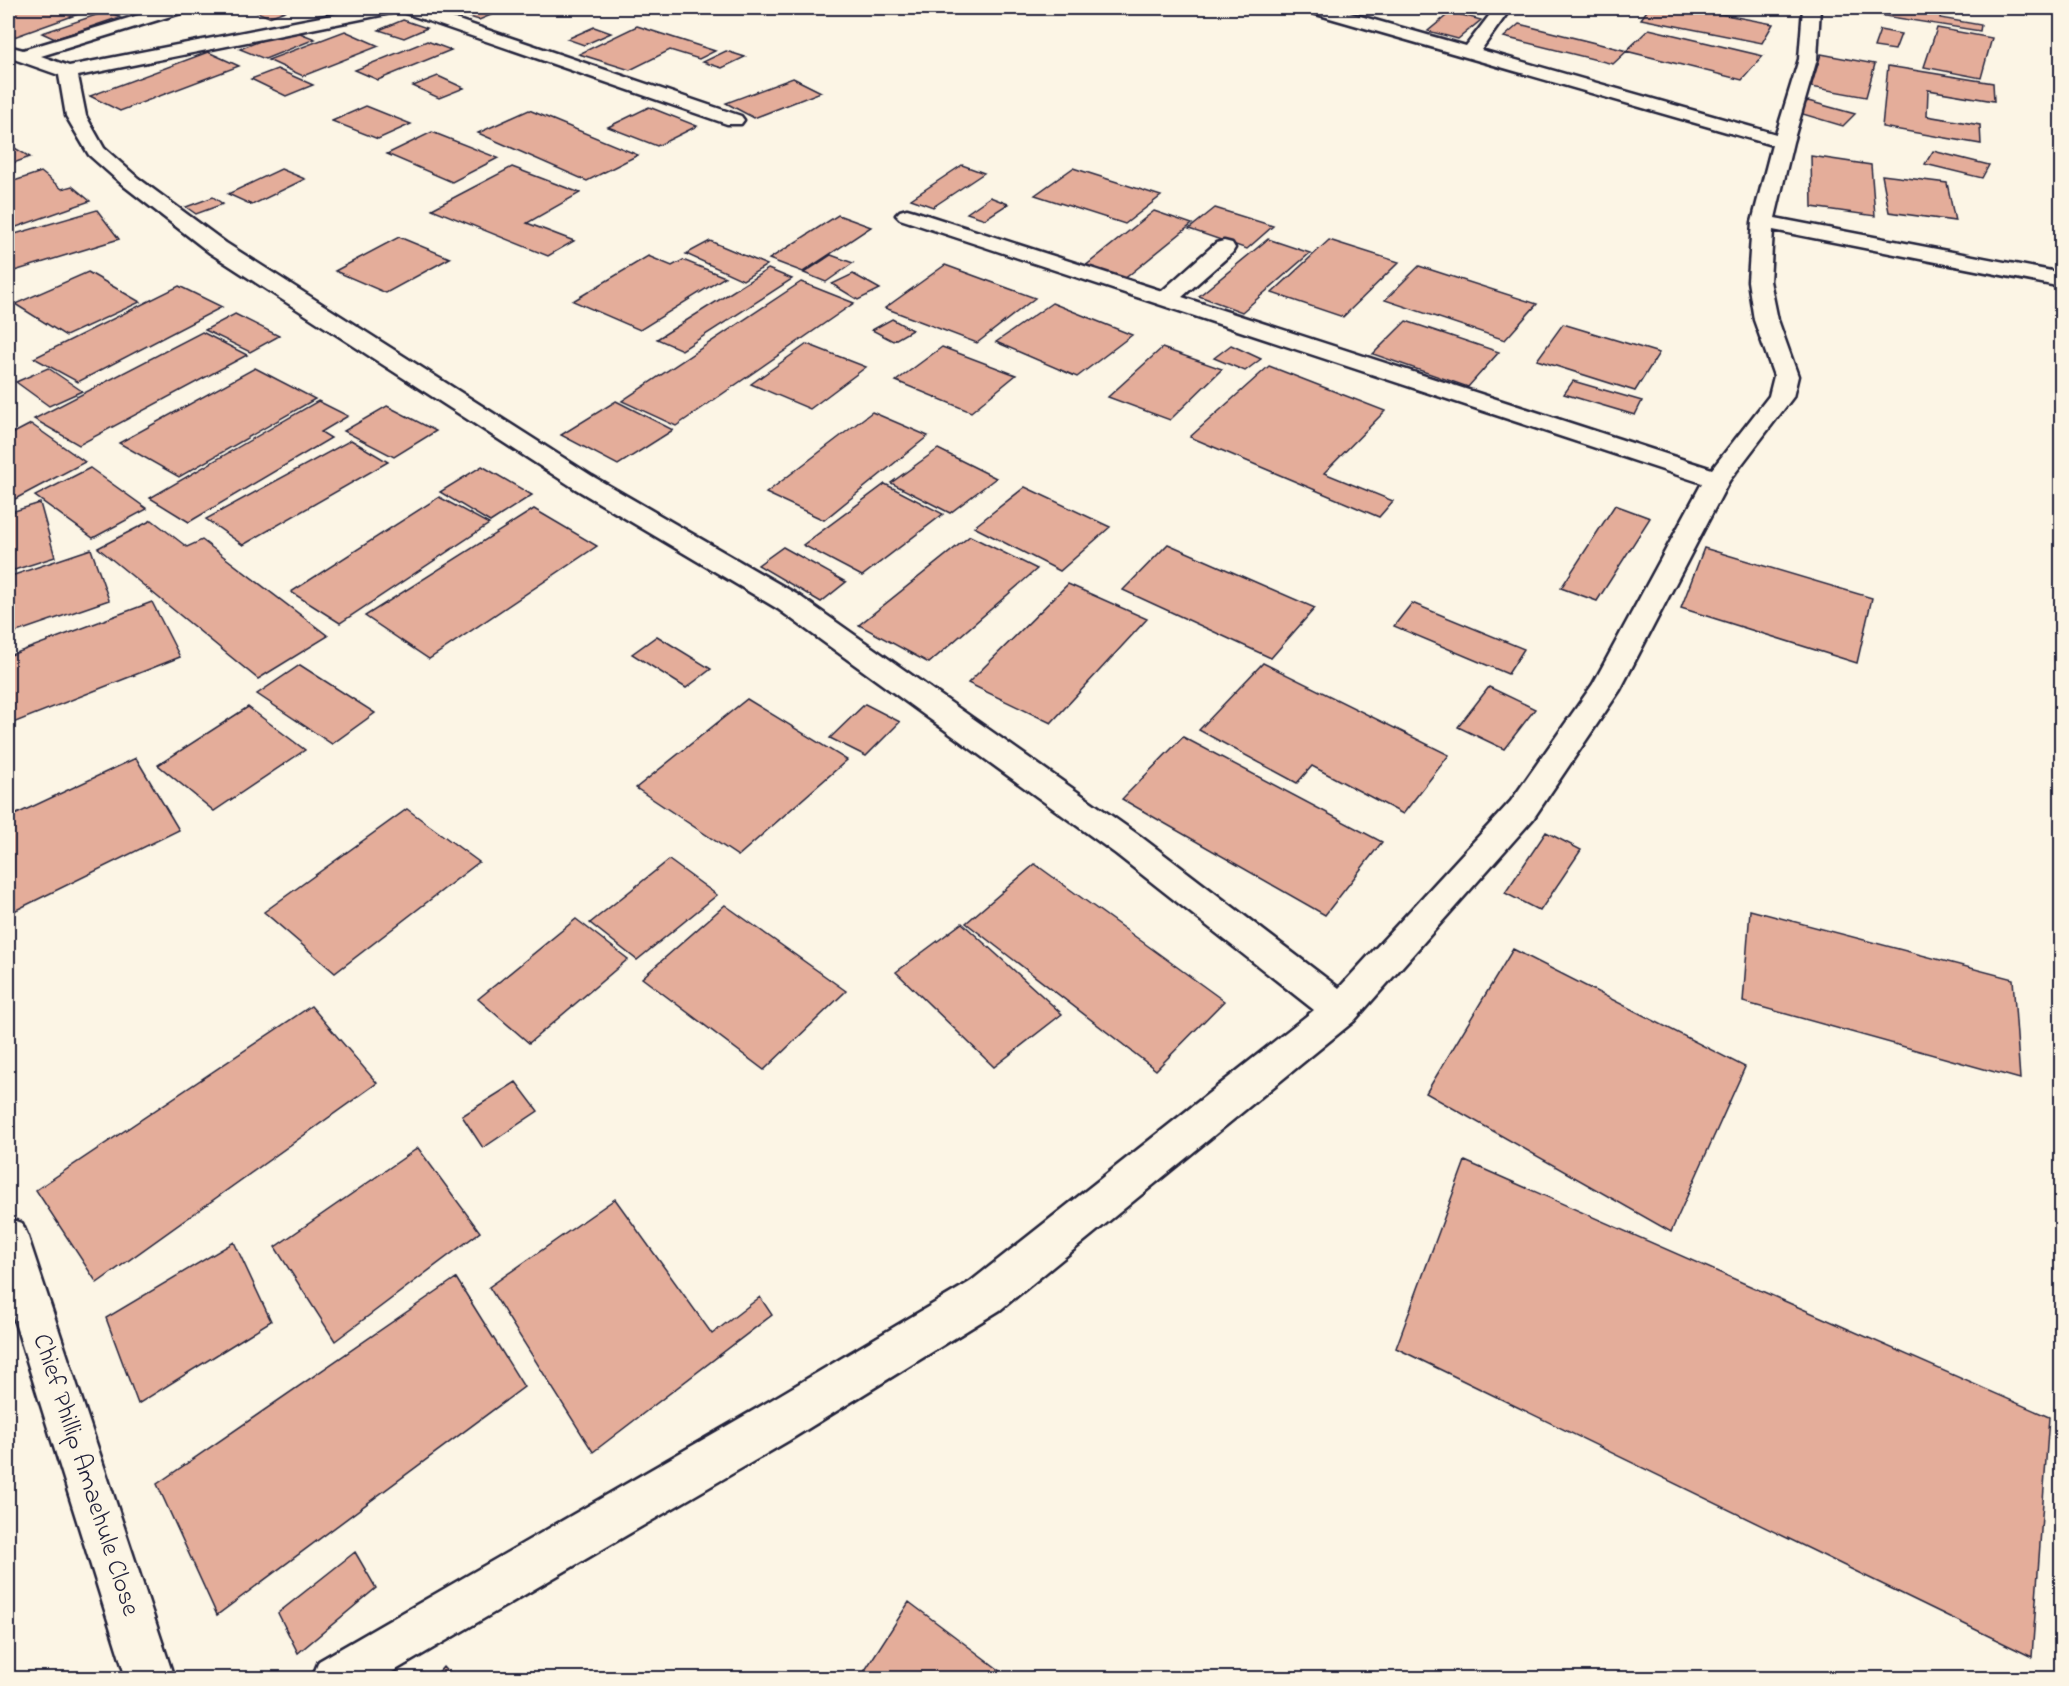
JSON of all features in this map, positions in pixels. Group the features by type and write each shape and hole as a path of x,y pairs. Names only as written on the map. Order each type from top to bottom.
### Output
{"street":[{"path":"15,53 178,8"},
{"path":"15,53 68,72 391,8"},
{"path":"408,8 734,120"},
{"path":"1315,8 1783,142"},
{"path":"1470,53 1503,8"},
{"path":"336,1678 762,1431 985,1296 1341,1010 1522,810 1605,690 1717,479 1781,397 1786,376 1766,320 1759,281 1763,222 1783,142 1808,59 1812,8"},
{"path":"68,72 76,116 96,151 131,182 218,248 583,482 788,602 1128,845 1341,1010"},
{"path":"907,215 1717,479"},
{"path":"1763,222 2061,280"},
{"path":"1166,299 1224,248"},
{"name":"Chief Phillip Amaehule Close","path":"8,1237 150,1678"}],"building":[{"path":"26,8 95,8 14,37 8,34 8,14"},
{"path":"247,8 293,8 269,17"},
{"path":"441,8 508,8 479,20"},
{"path":"1390,8 1428,8 1420,14"},
{"path":"1446,8 1483,8 1478,15"},
{"path":"1649,8 1689,8 1773,24 1762,43 1641,19"},
{"path":"1847,8 1942,8 1940,18 1981,25 1980,31 1846,10"},
{"path":"108,11 120,17 55,39 42,33"},
{"path":"1451,12 1481,20 1458,39 1428,31"},
{"path":"403,20 427,28 404,38 379,30"},
{"path":"1519,24 1627,51 1613,64 1504,37"},
{"path":"637,26 715,51 699,59 670,50 630,70 579,54"},
{"path":"594,27 611,33 584,45 567,39"},
{"path":"1937,28 1992,38 1981,78 1924,67"},
{"path":"290,29 315,39 265,59 240,49"},
{"path":"1649,29 1763,56 1742,80 1626,51"},
{"path":"1880,30 1901,34 1895,50 1874,47"},
{"path":"345,31 379,46 303,76 268,60"},
{"path":"427,41 451,50 378,80 355,70"},
{"path":"726,51 745,57 722,68 703,62"},
{"path":"208,52 239,66 120,111 90,96"},
{"path":"1821,54 1875,64 1866,97 1811,87"},
{"path":"1888,66 1993,83 1994,101 1928,90 1927,116 1980,125 1981,144 1882,127"},
{"path":"277,69 313,85 286,96 251,79"},
{"path":"438,76 464,88 439,98 413,86"},
{"path":"793,78 821,92 754,118 726,103"},
{"path":"1808,101 1855,114 1843,126 1796,112"},
{"path":"366,106 411,124 378,139 332,121"},
{"path":"649,107 697,126 657,146 608,127"},
{"path":"529,110 638,155 587,181 478,133"},
{"path":"432,132 498,158 452,182 387,154"},
{"path":"8,144 30,157 8,165"},
{"path":"1933,151 1989,165 1982,178 1925,164"},
{"path":"1811,156 1871,165 1875,216 1812,207"},
{"path":"962,165 984,173 933,207 911,199"},
{"path":"512,167 580,193 527,223 574,241 548,256 432,209"},
{"path":"1073,168 1161,196 1125,224 1035,195"},
{"path":"281,169 305,179 252,205 228,194"},
{"path":"41,172 62,189 72,186 90,201 8,230 8,183"},
{"path":"1882,175 1947,183 1955,221 1889,212"},
{"path":"213,197 223,204 196,214 186,207"},
{"path":"990,197 1008,204 985,219 967,213"},
{"path":"1215,208 1273,226 1247,249 1189,229"},
{"path":"97,210 119,239 8,273 8,236"},
{"path":"1154,211 1192,224 1123,280 1084,267"},
{"path":"838,215 871,227 803,272 769,259"},
{"path":"399,237 450,258 386,293 335,271"},
{"path":"1268,239 1310,253 1242,312 1199,296"},
{"path":"1329,240 1399,262 1343,317 1272,293"},
{"path":"710,241 767,265 743,280 686,254"},
{"path":"831,255 853,263 826,282 804,273"},
{"path":"648,256 672,266 683,260 725,277 640,330 573,301"},
{"path":"945,265 1035,298 977,343 885,308"},
{"path":"1419,266 1537,304 1505,340 1385,300"},
{"path":"768,269 792,279 682,350 657,339"},
{"path":"88,272 140,302 66,336 15,304"},
{"path":"853,274 880,289 858,300 832,284"},
{"path":"801,282 854,303 676,426 622,401"},
{"path":"179,286 222,307 78,382 34,358"},
{"path":"1052,303 1132,335 1077,377 996,342"},
{"path":"235,314 279,336 250,352 205,330"},
{"path":"892,319 912,330 893,341 872,330"},
{"path":"1406,321 1499,352 1468,387 1373,354"},
{"path":"1563,324 1659,353 1635,391 1537,360"},
{"path":"202,332 247,355 79,445 34,419"},
{"path":"807,344 866,367 810,409 751,384"},
{"path":"1231,345 1261,359 1245,371 1214,358"},
{"path":"942,347 1016,375 971,412 896,381"},
{"path":"1162,348 1222,369 1170,420 1108,397"},
{"path":"1269,366 1385,411 1324,473 1393,501 1379,517 1190,437"},
{"path":"48,368 82,391 49,406 16,382"},
{"path":"255,368 315,399 179,477 119,443"},
{"path":"1573,381 1642,401 1635,415 1564,394"},
{"path":"318,401 348,416 321,432 331,438 189,522 150,498"},
{"path":"616,401 673,430 618,465 561,435"},
{"path":"387,406 436,431 394,457 344,431"},
{"path":"872,412 928,436 824,520 766,493"},
{"path":"31,424 85,462 15,499 8,493 8,436"},
{"path":"351,440 388,462 243,545 206,519"},
{"path":"938,449 996,478 950,513 891,483"},
{"path":"482,466 532,495 490,522 440,492"},
{"path":"90,468 147,509 93,538 35,496"},
{"path":"885,484 943,514 862,576 803,545"},
{"path":"1025,487 1110,527 1060,571 974,527"},
{"path":"439,497 489,524 340,623 291,592"},
{"path":"40,503 55,557 8,572 8,513"},
{"path":"1615,505 1650,518 1597,601 1561,588"},
{"path":"534,509 597,546 429,659 365,616"},
{"path":"152,520 187,547 202,540 328,636 258,679 98,548"},
{"path":"970,536 1037,569 929,663 859,625"},
{"path":"1168,544 1315,608 1271,658 1123,590"},
{"path":"783,547 846,582 821,602 758,565"},
{"path":"1704,548 1872,598 1857,663 1681,608"},
{"path":"91,549 109,600 8,635 8,577"},
{"path":"1068,584 1147,619 1051,723 968,683"},
{"path":"152,602 180,657 8,725 8,656"},
{"path":"1412,603 1524,649 1508,674 1394,626"},
{"path":"657,636 711,669 686,688 632,654"},
{"path":"1263,663 1449,755 1403,814 1312,766 1297,783 1199,730"},
{"path":"300,665 375,713 332,744 257,694"},
{"path":"1489,687 1535,709 1504,749 1458,727"},
{"path":"747,699 847,760 738,856 636,788"},
{"path":"865,704 900,722 866,756 830,738"},
{"path":"248,707 305,750 214,811 158,765"},
{"path":"1183,737 1382,842 1325,915 1122,799"},
{"path":"136,758 179,830 8,914 8,818"},
{"path":"407,809 479,862 335,973 264,912"},
{"path":"1546,832 1581,850 1540,911 1505,893"},
{"path":"669,860 717,895 637,960 590,923"},
{"path":"1035,864 1224,1001 1156,1070 966,923"},
{"path":"725,905 846,991 764,1070 642,978"},
{"path":"1750,910 2013,979 2020,1079 1743,1002"},
{"path":"576,919 628,959 529,1043 478,999"},
{"path":"962,923 1062,1014 994,1067 896,972"},
{"path":"1513,949 1745,1067 1671,1232 1426,1093"},
{"path":"311,1006 377,1083 97,1283 36,1190"},
{"path":"516,1082 538,1111 483,1148 462,1116"},
{"path":"418,1148 480,1232 335,1341 275,1247"},
{"path":"1465,1161 2049,1417 2032,1657 1396,1348"},
{"path":"615,1199 712,1334 760,1297 772,1315 593,1452 489,1287"},
{"path":"234,1242 271,1321 138,1404 106,1318"},
{"path":"456,1278 524,1387 217,1615 157,1484"},
{"path":"355,1552 376,1588 298,1653 278,1613"},
{"path":"909,1602 1010,1678 860,1678"},
{"path":"443,1667 453,1678 433,1678"}]}
